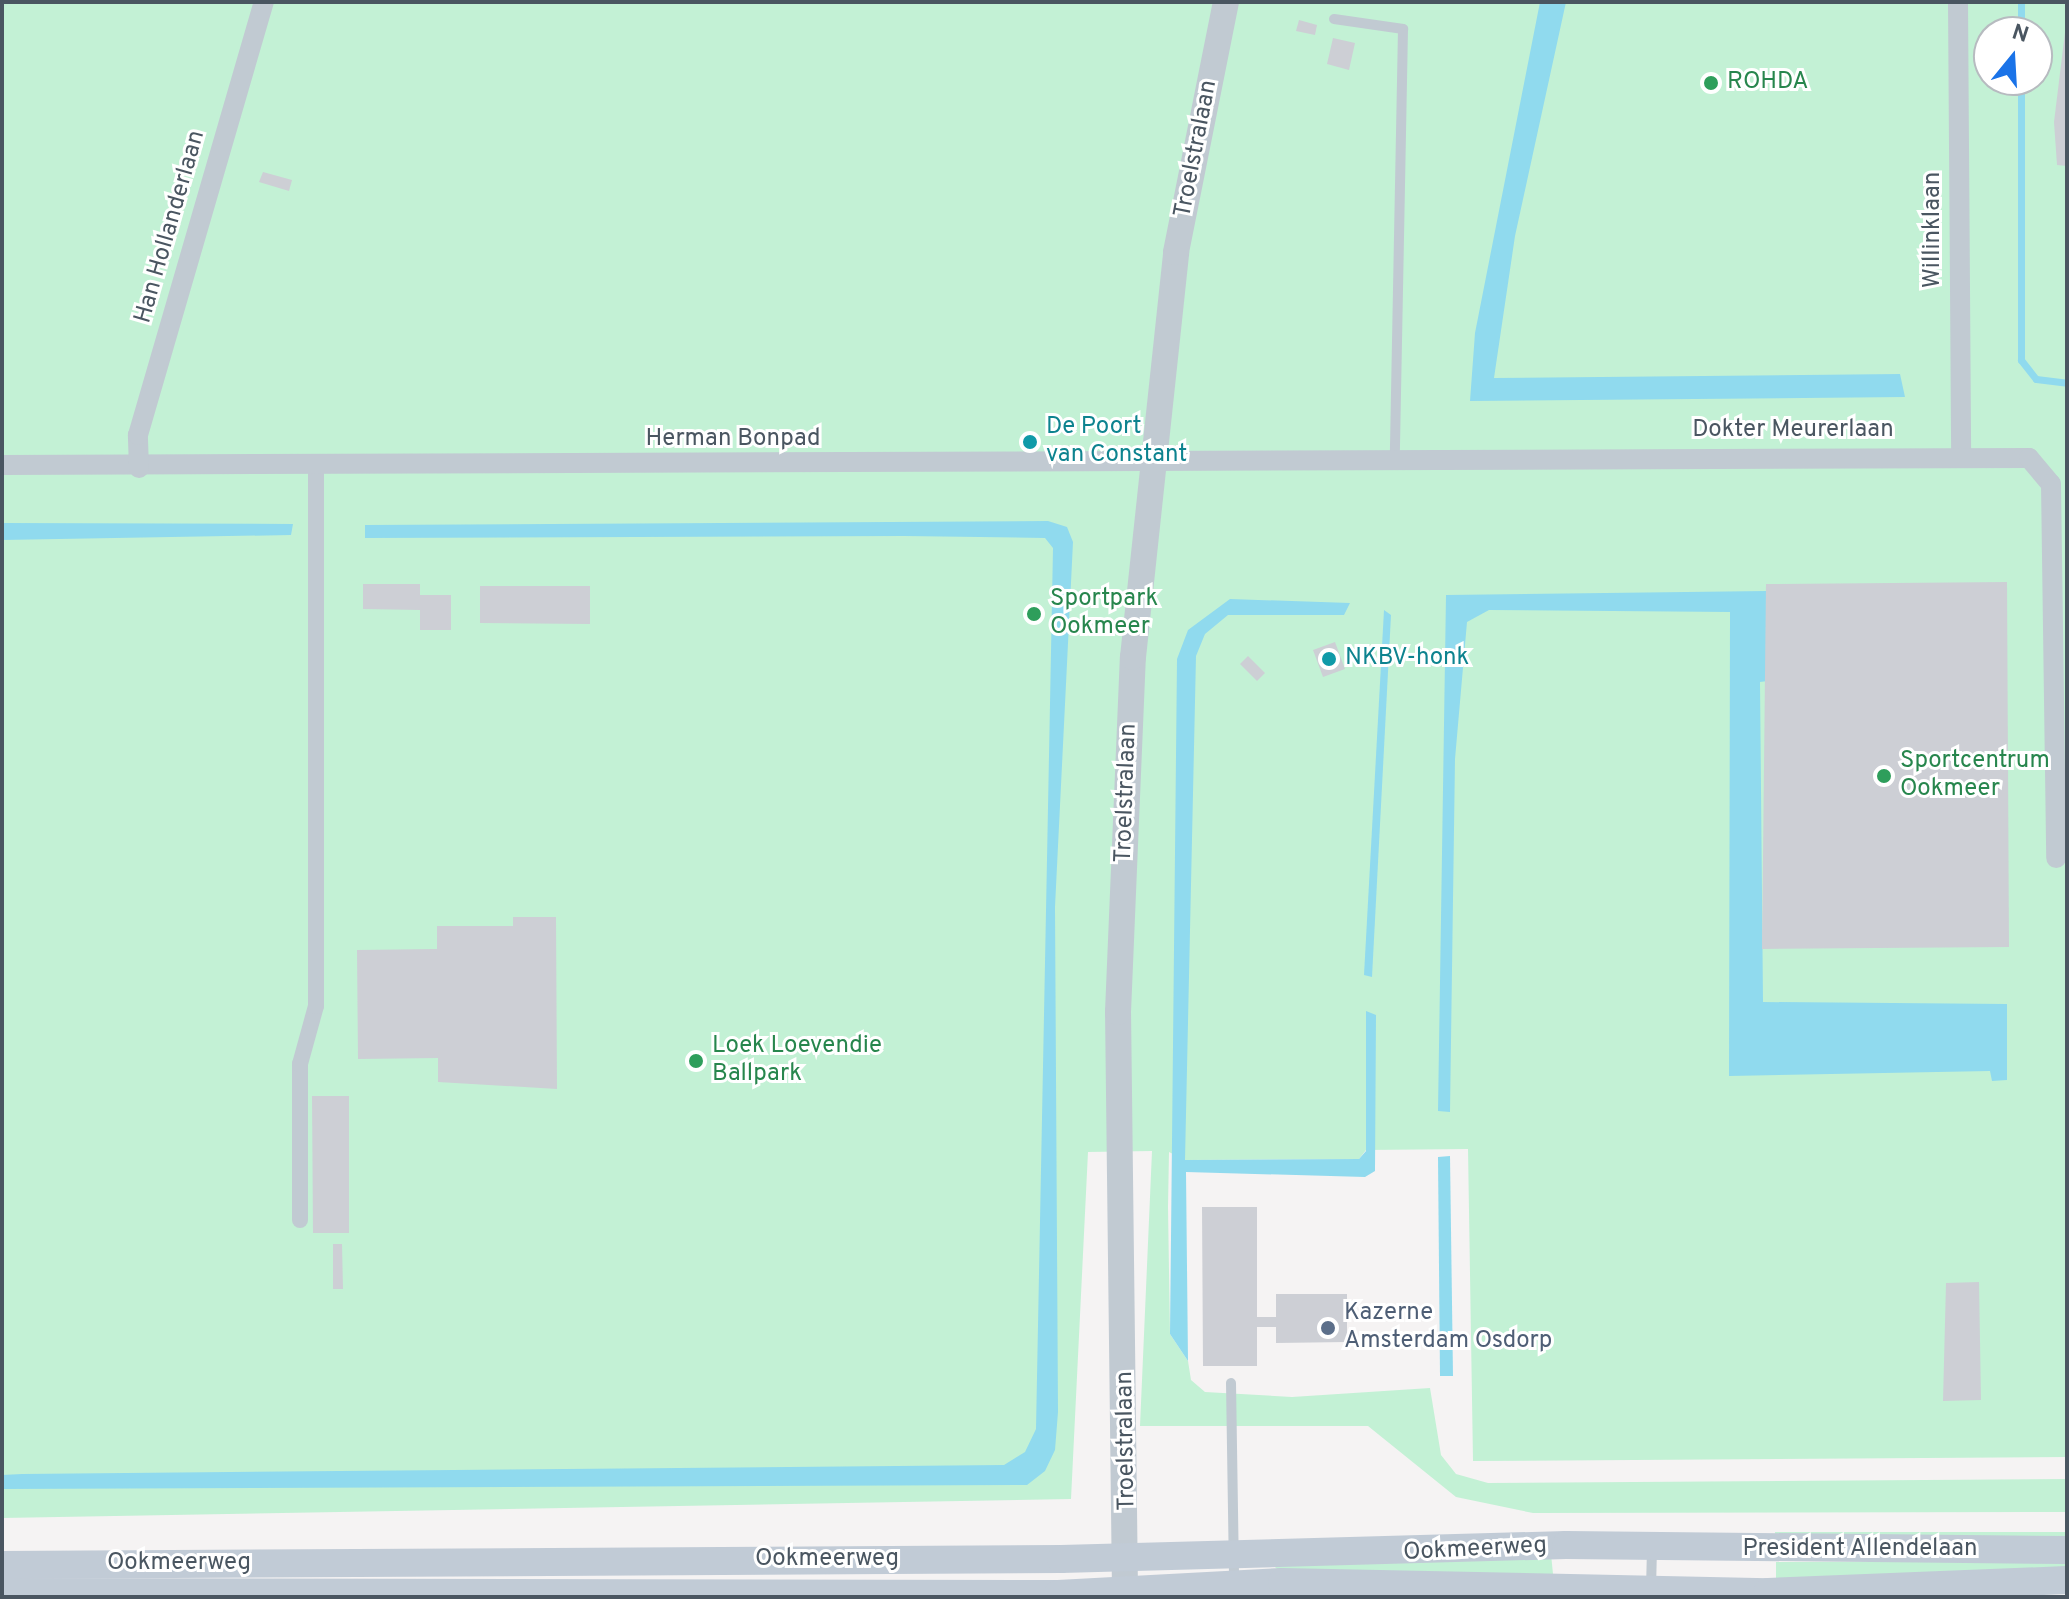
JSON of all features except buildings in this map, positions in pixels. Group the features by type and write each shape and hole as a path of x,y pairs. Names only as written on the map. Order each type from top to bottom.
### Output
{"main road":[{"name":"Ookmeerweg","path":"2,1592 1125,1594 1234,1570 1652,1547"},
{"name":"President Allendelaan","path":"1652,1547 2067,1550"},
{"path":"1621,1593 1652,1547 1685,1594"},
{"name":"Ookmeerweg","path":"2,1565 1128,1556 1234,1570 1621,1593"},
{"name":"President Allendelaan","path":"1621,1593 2001,1588 2067,1580"}],"street":[{"name":"Han Hollanderlaan","path":"139,468 138,435 264,2"},
{"name":"Troelstralaan","path":"1125,1594 1128,1556 1118,1012 1150,464 1176,252 1226,2"},
{"name":"Willinklaan","path":"1958,2 1961,457"},
{"name":"Dokter Meurerlaan","path":"1150,464 1395,456 2029,458 2051,484 2056,858"},
{"name":"Herman Bonpad","path":"2,465 316,470 1150,464"},
{"path":"300,1220 300,1064 316,1002 316,470"}],"lane":[{"path":"1334,19 1403,29 1395,456"},
{"path":"1231,1383 1234,1570"},
{"path":"1651,1593 1652,1547"}],"green space":[{"name":"Sportpark Ookmeer","path":"2,2 2067,2 2067,1457 1473,1461 1468,1149 1366,1150 1359,1159 1185,1160 1169,1152 1168,1207 1170,1334 1188,1361 1191,1380 1205,1392 1292,1397 1430,1388 1441,1455 1456,1474 1488,1483 2067,1479 2067,1512 1533,1513 1456,1497 1368,1426 1140,1426 1152,1151 1088,1152 1071,1499 2,1518"},
{"path":"1775,1532 2067,1532 2067,1538 1775,1538"},
{"path":"1551,1554 1553,1574 1282,1574 1271,1563"},
{"path":"2067,1561 2067,1573 1776,1584 1776,1562"}],"water":[{"path":"1540,2 1566,2 1515,236 1494,378 1900,374 1905,397 1470,401 1475,333"},
{"path":"1048,521 1067,527 1073,542 1055,907 1058,1412 1055,1450 1045,1471 1027,1485 2,1489 2,1475 22,1474 1004,1465 1025,1452 1036,1429 1053,548 1045,538 365,538 365,525"},
{"path":"2,523 293,524 291,535 2,540"},
{"path":"1767,591 1768,681 1760,682 1763,1002 2007,1004 2007,1080 1992,1081 1990,1071 1729,1076 1730,612 1489,610 1467,622 1455,759 1450,1112 1438,1111 1446,595"},
{"path":"1230,599 1350,603 1344,615 1228,615 1205,634 1196,656 1185,1160 1359,1159 1366,1151 1366,1011 1376,1015 1375,1171 1365,1177 1186,1172 1188,1361 1170,1334 1177,659 1188,630"},
{"path":"1384,610 1391,615 1372,977 1364,975"},
{"path":"1450,1156 1453,1376 1440,1376 1438,1157"}],"waterway":[{"path":"2021,2 2021,16"},
{"path":"2021,96 2021,360 2036,379 2067,383"}],"place":[{"name":"ROHDA","path":"1711,83"},
{"name":"De Poort van Constant","path":"1030,442"},
{"name":"Sportpark Ookmeer","path":"1034,614"},
{"name":"NKBV-honk","path":"1329,659"},
{"name":"Sportcentrum Ookmeer","path":"1884,776"},
{"name":"Loek Loevendie Ballpark","path":"696,1061"},
{"name":"Kazerne Amsterdam Osdorp","path":"1328,1328"}]}
